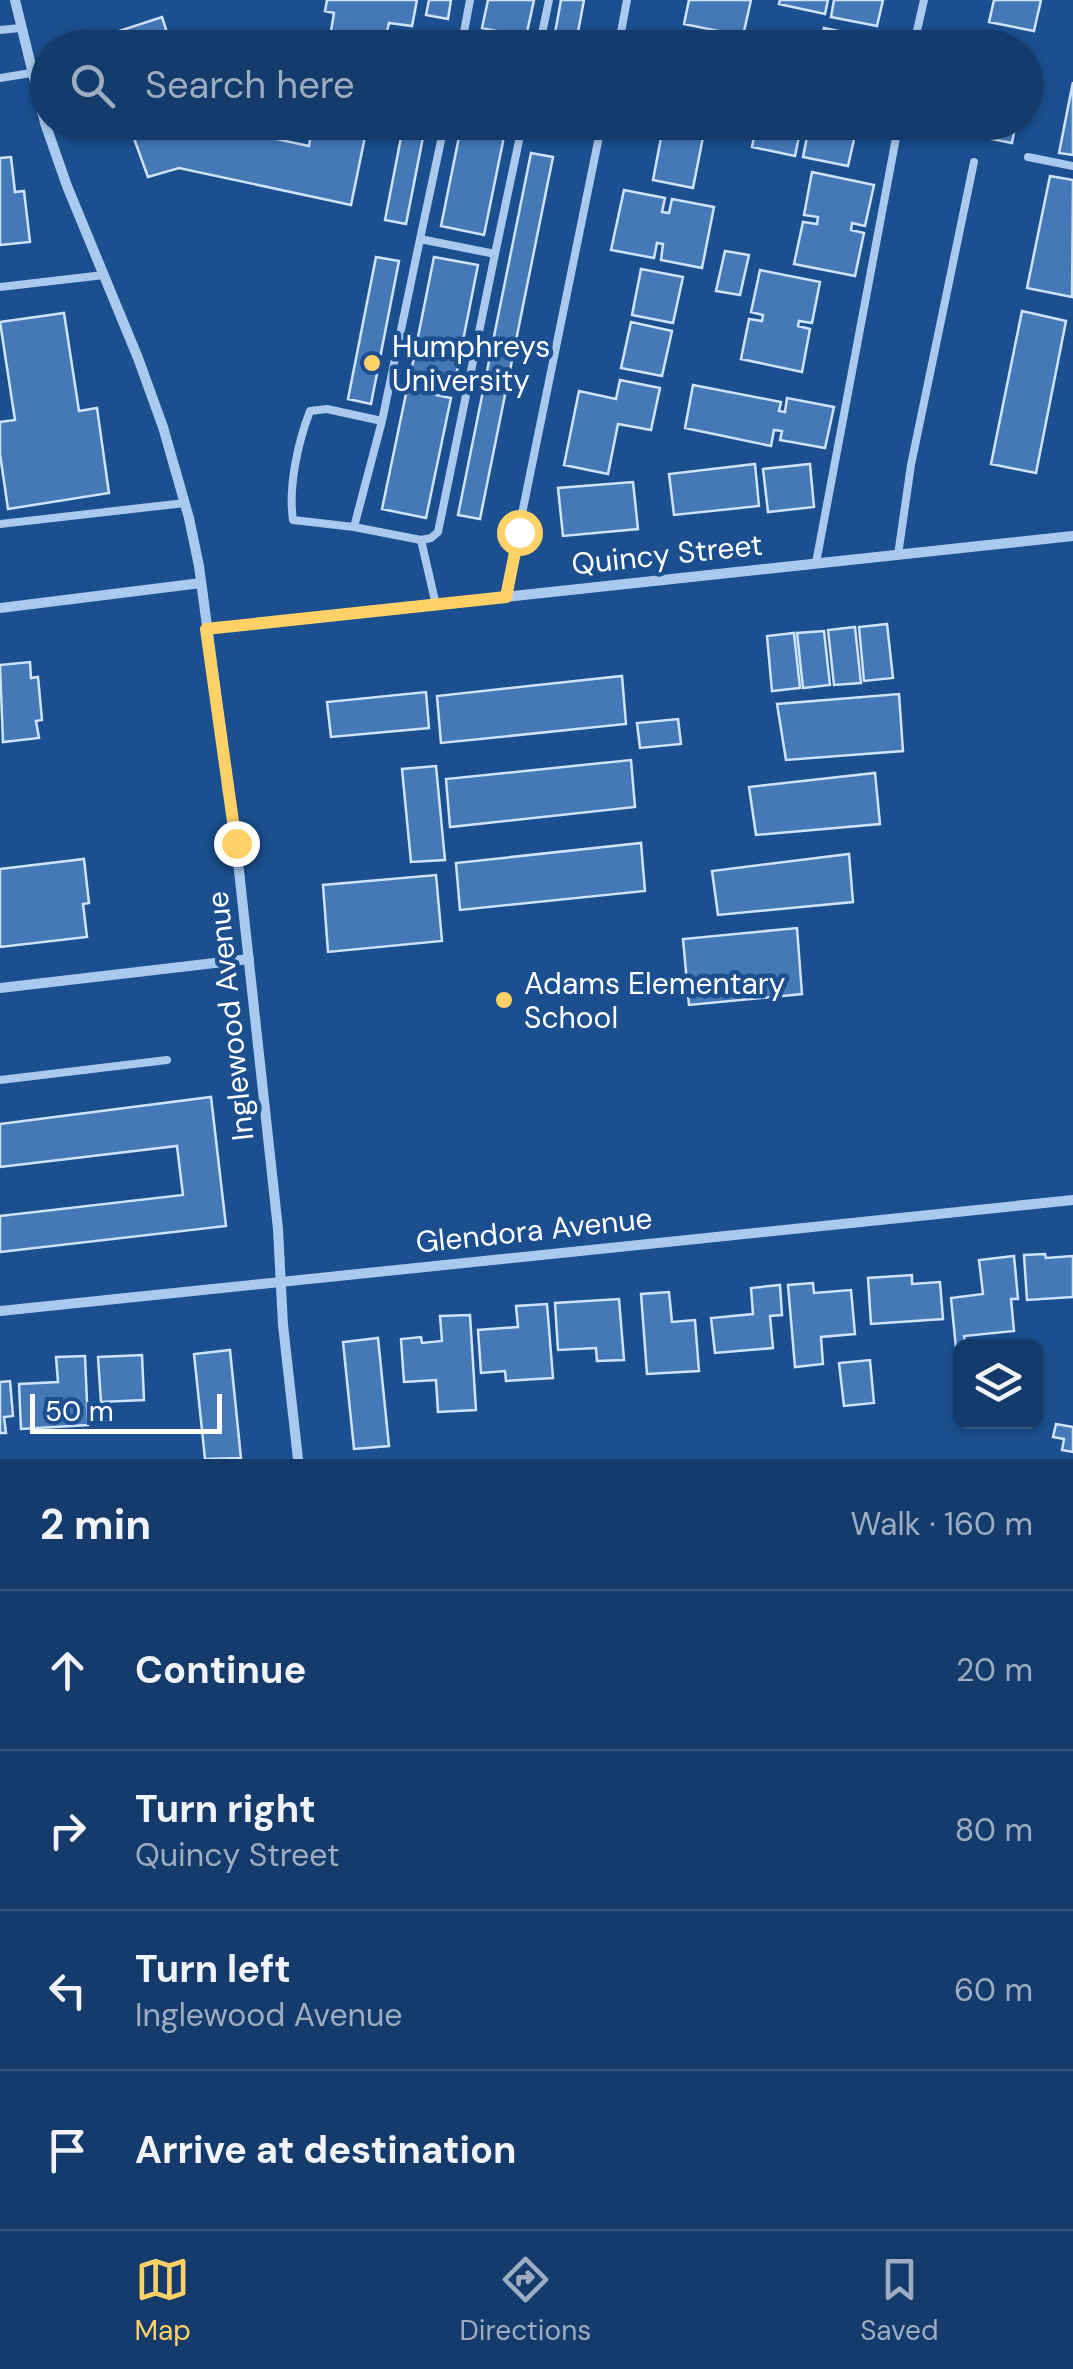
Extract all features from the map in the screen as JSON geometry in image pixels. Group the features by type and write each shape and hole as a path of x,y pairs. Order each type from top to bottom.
{"street":[{"name":"Inglewood Avenue","path":"15,0 30,69"},
{"name":"Inglewood Avenue","path":"52,140 66,186 157,410 185,503 201,583 249,959 298,1459"},
{"name":"Quincy Street","path":"206,629 1073,536"},
{"path":"0,608 201,583"},
{"path":"0,988 249,959"},
{"name":"Glendora Avenue","path":"0,1311 1073,1200"}],"lane":[{"path":"465,30 470,0"},
{"path":"542,30 548,0"},
{"path":"622,30 628,0"},
{"path":"918,30 924,0"},
{"path":"0,30 20,28"},
{"path":"0,78 30,73"},
{"path":"354,527 382,422 442,140"},
{"path":"382,422 328,410 310,411 290,502 293,520 421,540 438,532 519,140"},
{"path":"506,597 598,140"},
{"path":"816,564 896,140"},
{"path":"1028,157 1073,166"},
{"path":"898,554 911,466 974,162"},
{"path":"420,239 495,254"},
{"path":"0,287 104,275"},
{"path":"0,524 185,503"},
{"path":"421,540 436,605"},
{"path":"0,1080 167,1060"}],"building":[{"path":"327,0 417,0 412,26 389,23 387,30 331,30 334,13 325,11"},
{"path":"429,0 451,0 448,19 426,15"},
{"path":"488,0 534,0 528,30 482,28"},
{"path":"561,0 584,0 578,30 556,30"},
{"path":"689,0 751,0 744,30 714,30 684,24"},
{"path":"780,0 828,0 825,14 779,4"},
{"path":"834,0 883,0 877,26 831,17"},
{"path":"994,0 1041,0 1034,30 989,22"},
{"path":"162,17 166,30 122,30"},
{"path":"1073,82 1073,155 1059,153"},
{"path":"135,140 281,140 309,146 310,140 364,140 351,205 179,168 148,177"},
{"path":"401,140 422,140 406,224 385,220"},
{"path":"458,140 503,140 484,235 441,226"},
{"path":"661,140 702,140 693,188 653,180"},
{"path":"753,140 798,140 795,156 752,147"},
{"path":"806,140 854,140 848,166 803,157"},
{"path":"531,153 553,157 480,519 458,515"},
{"path":"11,157 15,192 24,191 30,242 0,245 0,158"},
{"path":"812,172 874,185 865,226 852,223 851,230 864,233 855,276 794,264 803,222 817,224 818,217 804,215"},
{"path":"1050,176 1073,180 1072,297 1027,288"},
{"path":"624,190 665,198 662,212 669,213 672,199 714,207 702,268 661,260 663,244 657,243 654,258 611,250"},
{"path":"725,251 749,255 740,295 716,291"},
{"path":"376,257 399,261 371,404 348,399"},
{"path":"434,257 478,265 454,386 410,377"},
{"path":"641,269 683,277 673,323 632,315"},
{"path":"760,270 820,282 812,323 799,321 798,326 810,329 802,372 741,359 749,319 762,321 763,315 751,312"},
{"path":"1022,311 1066,321 1036,473 991,464"},
{"path":"64,313 79,411 97,408 109,493 8,509 0,422 15,420 0,322"},
{"path":"631,322 672,331 662,376 621,368"},
{"path":"620,380 660,388 651,430 618,424 608,474 564,465 579,391 616,399"},
{"path":"693,385 781,402 779,411 785,412 787,398 834,407 825,448 780,440 782,431 774,430 771,446 685,428"},
{"path":"407,389 451,398 426,518 382,509"},
{"path":"755,464 759,506 674,515 669,474"},
{"path":"810,464 814,507 768,512 763,469"},
{"path":"633,482 638,529 563,536 558,488"},
{"path":"887,624 893,678 864,681 859,627"},
{"path":"855,627 861,683 834,685 828,630"},
{"path":"824,631 830,685 803,688 797,633"},
{"path":"794,633 800,688 772,691 767,636"},
{"path":"30,662 31,678 38,677 42,720 36,721 39,738 3,742 0,665"},
{"path":"622,676 626,724 441,743 437,696"},
{"path":"426,692 429,728 331,737 327,702"},
{"path":"899,694 903,751 786,760 777,704"},
{"path":"678,719 681,744 640,748 637,723"},
{"path":"631,760 635,807 450,827 446,779"},
{"path":"436,766 445,860 411,862 402,769"},
{"path":"875,773 880,824 756,835 749,787"},
{"path":"641,843 645,891 460,910 456,863"},
{"path":"849,854 853,902 718,915 712,871"},
{"path":"84,859 89,903 83,904 87,937 0,947 0,869"},
{"path":"436,875 442,941 328,952 323,885"},
{"path":"797,928 802,994 689,1005 683,939"},
{"path":"211,1097 226,1226 0,1252 0,1216 183,1195 177,1146 0,1167 0,1124"},
{"path":"1045,1254 1046,1258 1073,1256 1073,1297 1027,1300 1024,1255"},
{"path":"1014,1256 1018,1299 1011,1299 1014,1331 955,1339 951,1298 983,1294 979,1260"},
{"path":"912,1275 912,1284 940,1282 943,1319 871,1324 868,1278"},
{"path":"813,1283 814,1293 851,1290 855,1334 821,1337 823,1364 795,1367 788,1285"},
{"path":"780,1285 782,1315 770,1316 773,1348 715,1353 711,1318 753,1314 751,1288"},
{"path":"669,1292 672,1322 695,1320 699,1371 647,1374 641,1294"},
{"path":"619,1299 624,1360 597,1361 596,1348 558,1350 555,1303"},
{"path":"547,1304 553,1378 506,1381 505,1371 481,1373 478,1330 518,1327 516,1306"},
{"path":"470,1315 476,1410 438,1412 436,1380 404,1382 401,1339 442,1341 440,1316"},
{"path":"378,1338 389,1446 354,1449 343,1342"},
{"path":"230,1350 241,1458 205,1459 194,1354"},
{"path":"142,1355 144,1400 101,1402 98,1357"},
{"path":"85,1356 88,1425 21,1429 19,1384 58,1382 56,1357"},
{"path":"870,1360 874,1403 844,1406 839,1363"},
{"path":"10,1381 13,1416 4,1417 6,1433 0,1433 0,1382"},
{"path":"1056,1424 1073,1427 1073,1452 1062,1450 1064,1439 1053,1437"}],"place":[{"name":"Humphreys University","path":"372,363"},
{"name":"Adams Elementary School","path":"504,1000"}],"route":[{"path":"236,843 206,629 506,597 519,532"}]}
